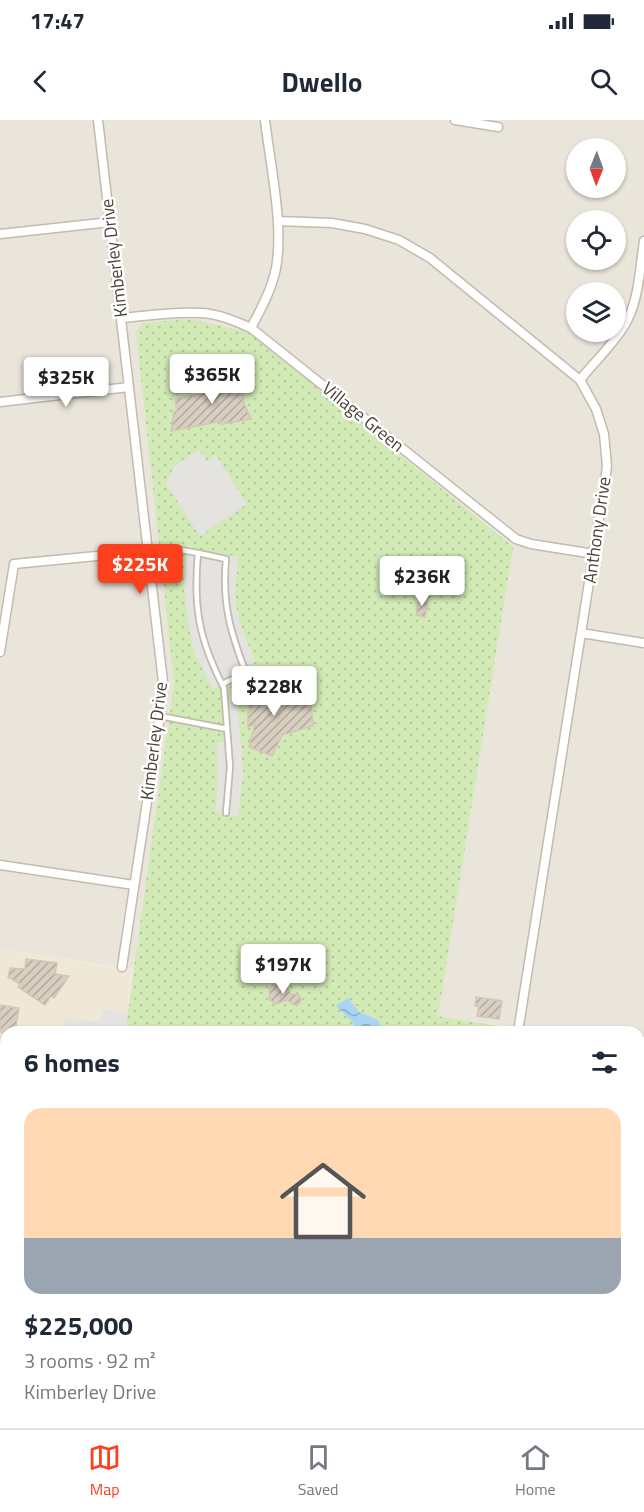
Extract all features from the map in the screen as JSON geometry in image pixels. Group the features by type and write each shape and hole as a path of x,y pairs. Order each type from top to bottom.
{"street":[{"name":"Kimberley Drive","path":"98,120 163,682 160,716 122,967"},
{"path":"251,328 270,290 276,268 278,246 278,221 265,120"},
{"path":"455,120 498,127"},
{"name":"Anthony Drive","path":"278,221 332,223 365,229 399,240 430,258 580,380 596,409 604,434 605,480 519,1026"},
{"path":"0,234 110,222"},
{"path":"580,380 627,320 641,285 644,242"},
{"name":"Village Green","path":"121,318 203,313 228,318 251,328 516,539 531,544 594,554"},
{"path":"0,402 129,387"},
{"path":"0,652 14,564 148,551"},
{"path":"581,633 644,643"},
{"path":"0,865 135,885"}],"lane":[{"path":"148,551 181,550 226,559 224,598 230,631 246,673 222,684"},
{"path":"198,553 195,585 199,621 205,646 224,688 230,767 226,813"},
{"path":"160,716 227,729"}],"shaded area":[{"path":"0,120 644,120 644,1026 504,1026 0,949"},
{"path":"199,450 207,461 216,455 247,504 200,536 166,484 174,466"},
{"path":"187,547 238,557 236,605 240,623 255,662 249,665 249,673 213,690 194,651 189,628 184,588"},
{"path":"237,696 243,772 238,817 215,812 218,780 217,743 225,742 223,697"},
{"path":"0,949 133,970 126,1026 0,1026"},
{"path":"102,1009 127,1013 126,1026 64,1026 65,1017 100,1022"}],"green space":[{"path":"190,319 249,332 513,547 438,1016 500,1026 126,1026 174,683 136,331 144,323"}],"water":[{"path":"348,998 359,1012 378,1020 380,1026 354,1026 353,1022 336,1006"}],"building":[{"path":"225,377 225,382 244,378 243,401 251,419 222,424 222,421 171,431 174,412 177,411 175,399 205,393 203,382"},
{"path":"419,598 428,599 425,617 416,615"},
{"path":"267,680 274,694 311,702 313,726 282,735 272,756 249,747 255,724 248,727 248,712 251,713 244,688"},
{"path":"26,959 57,963 55,974 69,976 54,998 51,996 45,1005 18,987 20,984 8,977 10,968 25,969"},
{"path":"280,984 286,987 291,994 299,995 300,1003 295,1005 287,1000 276,1004 270,1000 269,990 273,985"},
{"path":"476,997 502,1001 499,1019 477,1016 479,1007 475,1006"},
{"path":"0,1005 19,1008 16,1026 0,1026"}]}
